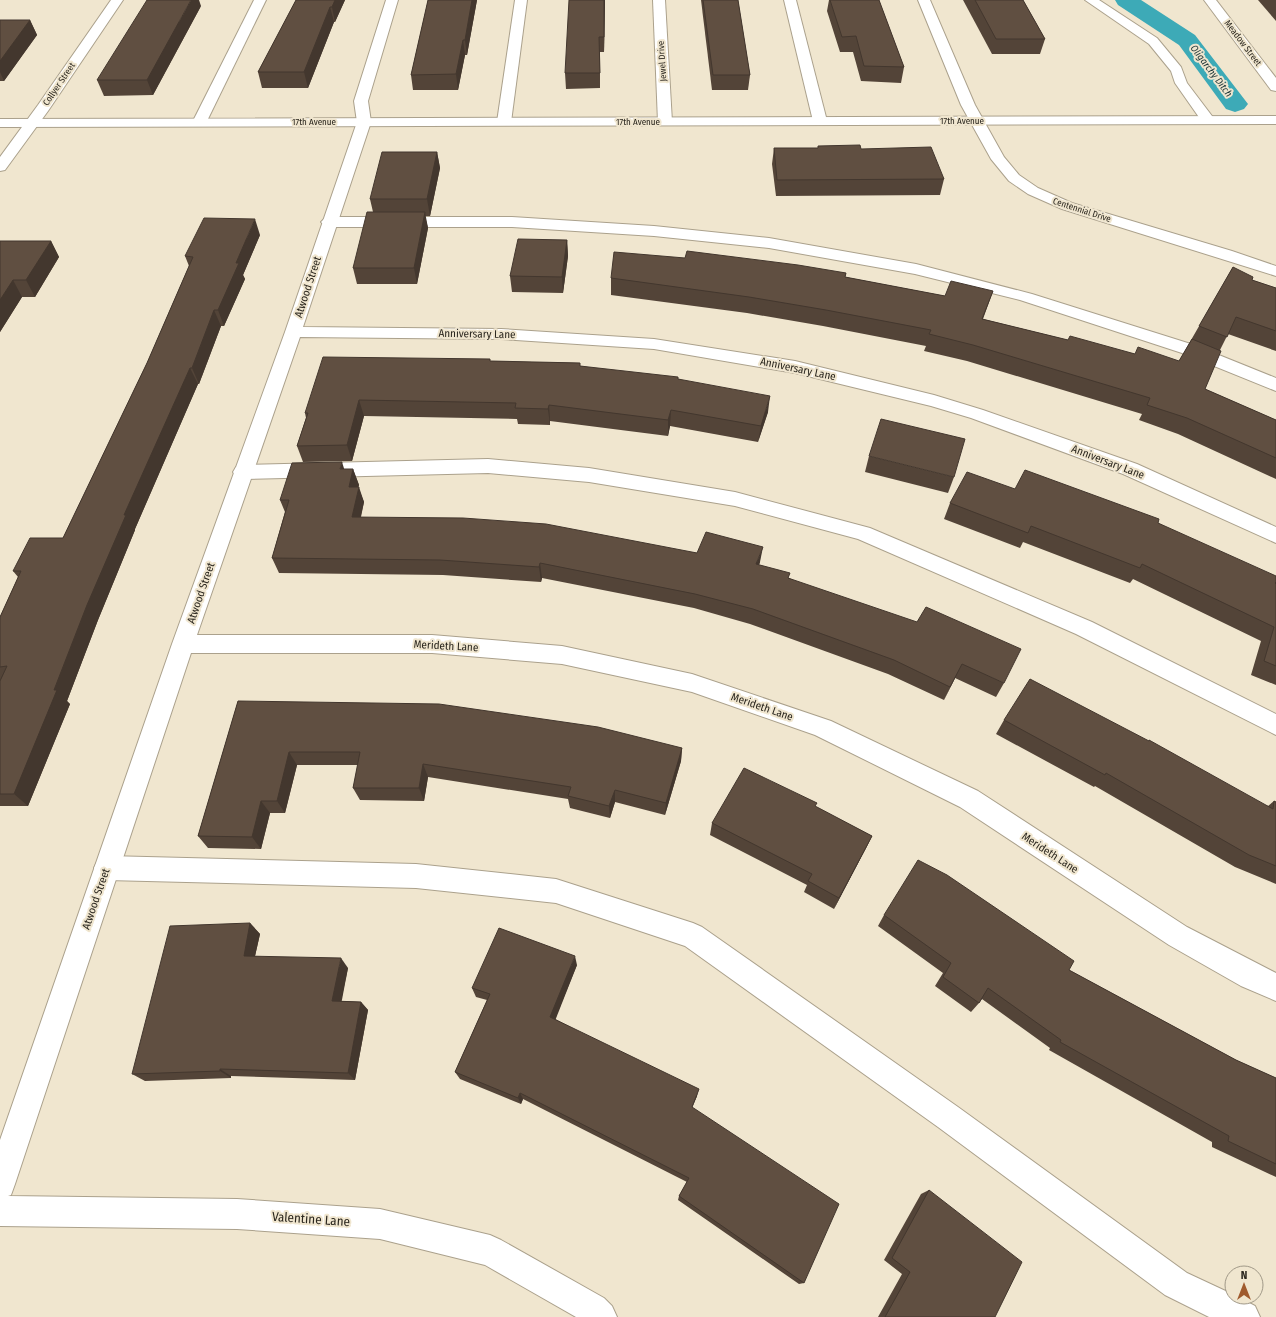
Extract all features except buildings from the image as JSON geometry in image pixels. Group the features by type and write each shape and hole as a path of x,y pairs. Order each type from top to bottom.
{"street":[{"name":"Collyer Street","path":"0,167 117,0"},
{"path":"199,123 260,0"},
{"name":"Atwood Street","path":"0,1184 183,644 293,332 364,122 361,101 392,0"},
{"path":"504,122 521,0"},
{"name":"Jewel Drive","path":"659,0 665,122"},
{"path":"790,0 820,121"},
{"name":"Centennial Drive","path":"924,0 976,121 998,159 1014,178 1038,194 1067,206 1226,254 1276,271"},
{"path":"1091,0 1153,41 1177,70 1181,83 1208,120"},
{"name":"Meadow Street","path":"1210,0 1276,86"},
{"name":"17th Avenue","path":"0,123 1276,120"},
{"path":"329,222 512,222 654,231 776,244 916,268 1026,297 1188,349 1276,385"},
{"name":"Anniversary Lane","path":"293,332 501,334 654,344 795,367 934,401 977,414 1130,469 1276,536"},
{"path":"244,472 488,466 589,475 735,499 870,536 1084,628 1276,725"},
{"name":"Merideth Lane","path":"183,644 432,644 562,655 692,683 823,728 969,799 1178,936 1251,976 1276,987"},
{"path":"107,868 416,876 548,890 556,891 692,936 948,1117 1176,1284 1244,1317"},
{"name":"Valentine Lane","path":"0,1211 237,1214 380,1224 490,1251 593,1309 601,1317"}],"waterway":[{"name":"Oligarchy Ditch","path":"1126,0 1187,40 1235,104"}]}
